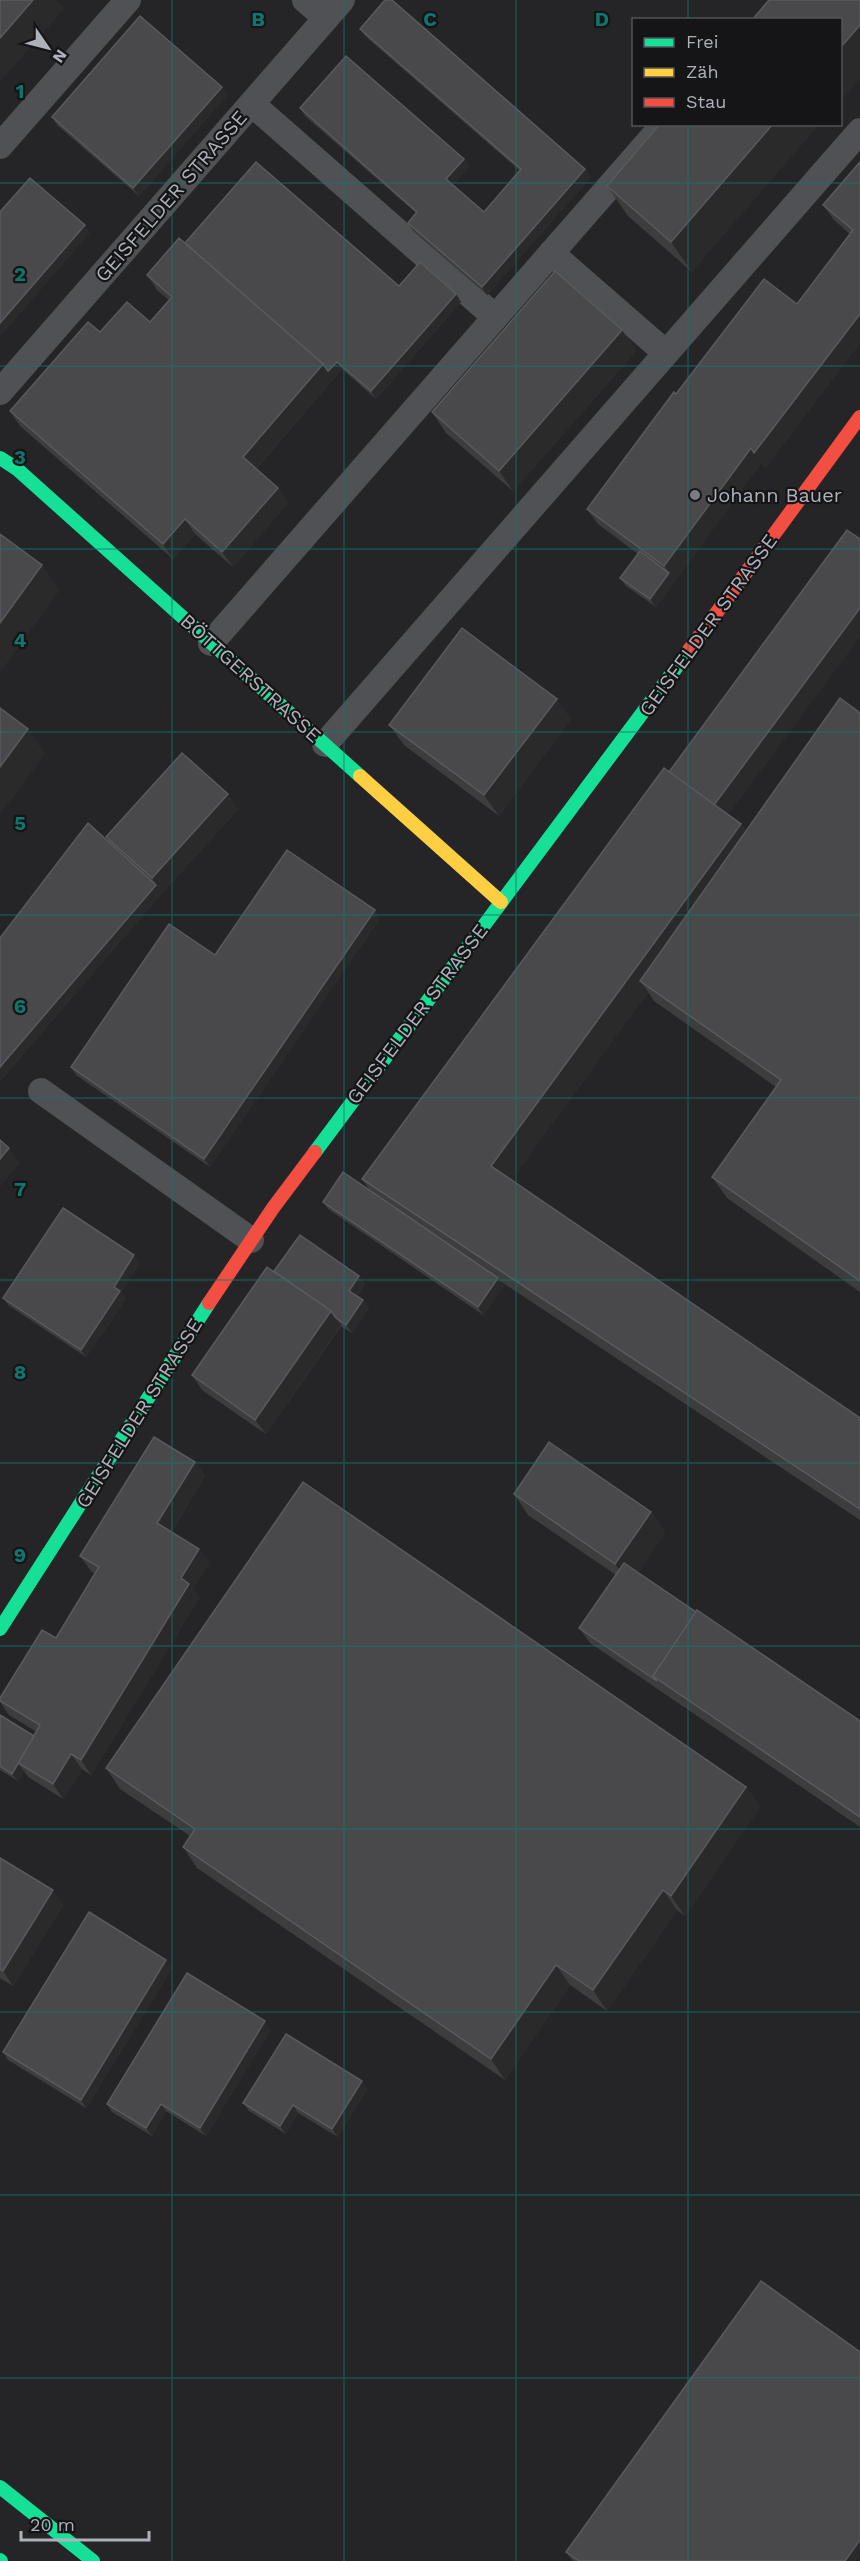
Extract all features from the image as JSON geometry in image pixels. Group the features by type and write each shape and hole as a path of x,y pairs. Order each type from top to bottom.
{"street":[{"name":"GEISFELDER STRASSE","path":"0,1629 198,1318 251,1240 860,417"},
{"name":"BÖTTGERSTRASSE","path":"0,458 17,469 501,902"},
{"path":"0,2487 93,2561"}],"lane":[{"path":"0,146 128,0"},
{"path":"305,0 334,9"},
{"name":"GEISFELDER STRASSE","path":"0,392 334,9"},
{"path":"252,104 495,317"},
{"path":"211,643 662,126"},
{"path":"324,744 860,131"},
{"path":"551,253 666,353"},
{"path":"41,1091 251,1240"}],"shaded area":[{"path":"0,0 860,0 860,2561 0,2561"}],"building":[{"path":"0,0 33,0 0,38"},
{"path":"385,0 392,0 585,169 482,287 408,223 417,212 300,108 346,56 464,159 446,179 484,212 521,169 360,29"},
{"path":"769,0 860,0 860,25 842,46 842,18 754,18"},
{"path":"140,16 222,87 133,188 52,117"},
{"path":"658,126 771,126 671,242 607,186"},
{"path":"256,162 399,286 420,262 456,294 371,391 337,362 328,371 323,364 185,243"},
{"path":"860,162 860,314 754,453 751,448 664,566 587,509 674,392 676,394 764,279 797,304 853,230 823,205"},
{"path":"30,178 85,225 0,323 0,212"},
{"path":"179,238 323,364 243,457 278,488 222,552 185,519 163,544 10,411 88,322 100,332 127,302 150,322 172,297 147,275"},
{"path":"555,271 622,330 499,471 432,412"},
{"path":"847,530 860,539 860,608 714,805 669,772"},
{"path":"0,534 42,565 0,623"},
{"path":"640,551 669,573 650,599 620,578"},
{"path":"462,628 557,699 484,795 389,725"},
{"path":"840,698 860,713 860,1281 712,1177 781,1080 640,981"},
{"path":"0,708 28,729 0,767"},
{"path":"182,753 228,794 152,878 106,837"},
{"path":"664,768 741,824 491,1166 860,1418 860,1509 362,1179"},
{"path":"88,823 156,885 0,1067 0,938"},
{"path":"287,850 375,910 204,1159 71,1067 169,924 215,955"},
{"path":"0,1140 9,1148 0,1159"},
{"path":"343,1172 498,1278 478,1307 323,1202"},
{"path":"63,1208 134,1255 114,1287 120,1291 81,1350 3,1298"},
{"path":"300,1235 359,1276 349,1291 363,1300 346,1325 331,1311 274,1271"},
{"path":"267,1267 331,1311 255,1420 192,1375"},
{"path":"154,1437 195,1462 157,1523 199,1549 181,1578 189,1584 81,1760 71,1754 53,1784 18,1763 40,1725 0,1701 0,1698 42,1630 56,1638 99,1567 80,1556"},
{"path":"549,1442 651,1512 615,1564 514,1494"},
{"path":"303,1482 746,1787 671,1896 663,1890 593,1990 556,1965 491,2059 183,1847 195,1829 106,1768"},
{"path":"624,1563 696,1612 653,1676 657,1681 579,1628"},
{"path":"697,1610 860,1721 860,1817 653,1676"},
{"path":"0,1715 34,1736 12,1774 0,1766"},
{"path":"0,1858 53,1890 3,1971 0,1969"},
{"path":"89,1912 166,1960 81,2100 3,2052"},
{"path":"187,1973 265,2021 200,2128 161,2104 146,2128 107,2104"},
{"path":"286,2034 362,2081 332,2129 293,2105 280,2126 243,2103"},
{"path":"761,2281 860,2352 860,2540 845,2561 579,2561 566,2552"}],"traffic: fast":[{"path":"0,458 17,469 360,776"},
{"path":"315,1152 690,649"},
{"path":"0,1629 209,1303"},
{"path":"0,2487 93,2561"}],"traffic: slow":[{"path":"360,776 501,902"}],"traffic: jam":[{"path":"690,649 860,417"},
{"path":"209,1303 273,1208 315,1152"}],"place":[{"name":"Johann Bauer","path":"695,495"}]}
